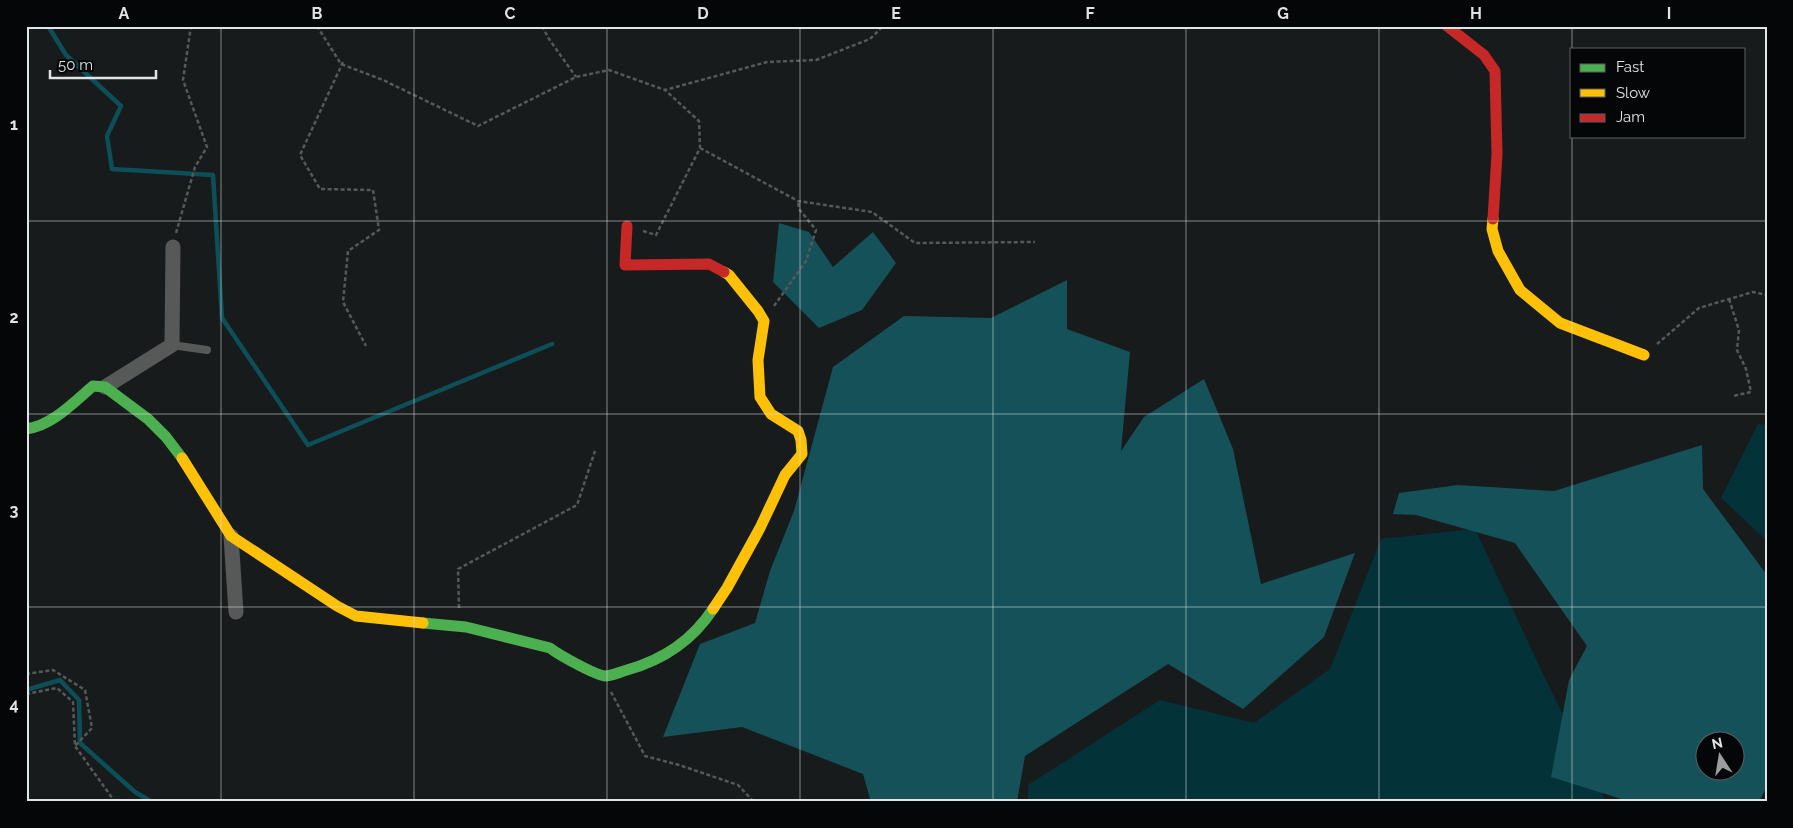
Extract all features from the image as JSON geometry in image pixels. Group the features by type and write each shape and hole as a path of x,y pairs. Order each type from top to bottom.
{"street":[{"path":"1447,26 1484,55 1494,71 1496,154 1492,228 1498,251 1520,290 1560,323 1644,355"},
{"path":"26,429 30,430 46,423 93,386 105,387 148,419 166,437 177,451 231,536 289,575 356,616 459,626 550,648 559,655 603,676 635,668 670,653 690,638 704,623 727,588 755,537 785,475 802,454 798,431 771,414 760,397 758,360 764,321 758,311 729,275 709,264 625,265 627,226"},
{"path":"105,387 172,345 173,247"},
{"path":"231,536 236,612"}],"lane":[{"path":"172,345 207,350"}],"path":[{"path":"173,247 195,166 206,147 183,80 191,26"},
{"path":"318,26 341,64 382,80 478,126 576,77 609,70 665,90 700,121 700,148 656,235 627,226"},
{"path":"542,26 548,39 576,77"},
{"path":"665,90 767,62 816,60 870,39 883,26"},
{"path":"344,62 300,155 320,189 373,190 379,230 348,251 342,302 366,346"},
{"path":"700,148 798,200 872,212 916,243 1035,242"},
{"path":"764,321 806,261 816,230 799,209 798,200"},
{"path":"1644,355 1699,308 1753,292 1767,295"},
{"path":"1729,299 1739,330 1737,350 1746,368 1751,392 1733,396"},
{"path":"459,626 458,569 577,505 595,451"},
{"path":"26,674 53,670 85,690 92,728 74,746"},
{"path":"603,676 645,756 738,785 754,802"},
{"path":"26,694 57,688 73,702 74,746 115,802"}],"shaded area":[{"path":"779,223 809,232 833,267 873,232 896,263 862,310 819,328 773,282"},
{"path":"1067,280 1067,329 1130,352 1121,451 1144,417 1204,379 1233,449 1261,584 1355,553 1324,637 1243,709 1168,664 1025,756 1017,802 871,802 863,774 742,727 663,737 700,644 755,623 770,571 794,511 833,367 904,316 991,318"},
{"path":"1758,424 1767,425 1767,541 1721,498"},
{"path":"1702,445 1703,489 1767,575 1767,786 1759,802 1631,802 1551,777 1569,680 1587,646 1515,543 1416,515 1393,514 1399,493 1458,485 1554,491"},
{"path":"1475,529 1606,802 1028,802 1028,785 1160,700 1254,723 1330,669 1381,539"}],"waterway":[{"path":"48,26 66,55 121,106 107,136 112,169 213,175 222,318 308,445 552,344"},
{"path":"26,690 60,680 79,700 80,743 135,792 152,802"}],"traffic: fast":[{"path":"26,429 36,427 54,418 93,386 105,387 148,419 166,437 182,458"},
{"path":"423,623 466,627 550,648 577,664 605,676 653,661 676,648 696,631 713,609"}],"traffic: slow":[{"path":"1493,219 1492,229 1498,251 1520,290 1560,323 1644,355"},
{"path":"713,609 727,588 760,528 785,475 802,454 798,431 771,414 760,397 758,360 764,321 729,275 724,272"},
{"path":"182,458 231,536 337,606 356,616 423,623"}],"traffic: jam":[{"path":"1447,26 1484,55 1495,71 1497,154 1493,219"},
{"path":"627,226 625,265 709,264 724,272"}]}
